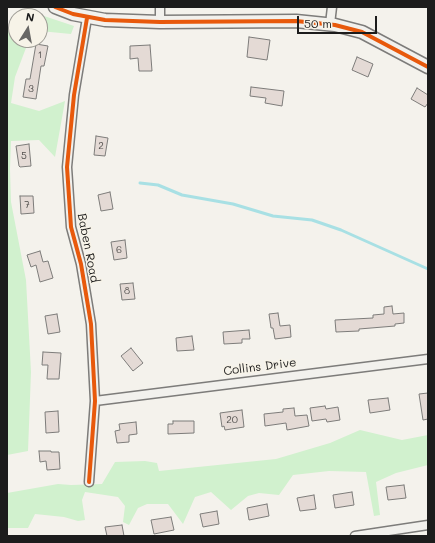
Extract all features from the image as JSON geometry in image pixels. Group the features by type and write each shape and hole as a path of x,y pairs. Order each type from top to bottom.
{"street":[{"path":"55,7 86,18 105,20 160,22 296,21 330,24 362,32 428,67"},
{"path":"160,7 160,22"},
{"path":"330,24 332,7"},
{"name":"Baben Road","path":"86,18 74,95 68,152 68,174 71,227 81,264 91,324 95,400 89,482"},
{"name":"Collins Drive","path":"95,400 428,359"},
{"path":"355,536 428,525"}],"green space":[{"path":"48,17 74,26 71,34 48,32"},
{"path":"7,30 8,48 26,48 15,77 11,103 39,111 65,101 55,157 39,140 11,141 11,202 26,280 31,372 28,451 7,455"},
{"path":"360,430 402,440 428,435 428,465 396,473 376,482 380,515 374,516 366,472 329,471 293,475 279,495 259,493 248,496 231,510 211,492 195,497 183,524 168,504 147,504 138,508 129,525 123,522 125,506 118,497 85,492 82,500 85,520 78,521 64,517 35,514 28,528 7,528 7,493 58,484 102,484 115,462 145,461 157,463 159,471 276,459 330,443"}],"building":[{"path":"249,37 270,40 267,60 247,57"},
{"path":"150,45 152,71 139,71 138,58 130,59 130,46"},
{"path":"35,48 48,48 44,66 41,66 36,99 23,97 26,79 30,79"},
{"path":"357,57 373,64 368,77 352,70"},
{"path":"251,87 284,91 282,106 265,103 266,98 250,96"},
{"path":"417,88 428,95 428,103 425,107 411,99"},
{"path":"96,136 108,138 105,156 94,155"},
{"path":"29,144 31,166 20,167 16,146"},
{"path":"110,192 113,209 101,211 98,195"},
{"path":"20,196 33,196 34,213 21,214"},
{"path":"125,240 127,258 114,260 111,242"},
{"path":"40,251 43,262 48,261 53,278 40,282 36,265 31,267 27,255"},
{"path":"133,283 135,299 122,300 120,284"},
{"path":"392,306 393,314 404,313 404,323 395,324 395,326 359,329 359,331 336,332 335,320 373,318 373,315 384,314 384,307"},
{"path":"278,313 280,326 290,325 291,337 275,339 273,328 271,328 269,314"},
{"path":"57,314 60,332 48,334 45,316"},
{"path":"249,330 250,339 242,339 242,343 224,344 223,332"},
{"path":"192,336 194,350 177,351 176,338"},
{"path":"131,348 143,363 133,371 121,356"},
{"path":"43,352 61,353 59,379 47,379 48,365 42,365"},
{"path":"428,393 428,419 423,420 419,394"},
{"path":"388,398 390,410 370,413 368,400"},
{"path":"325,406 326,409 338,407 340,420 327,422 326,419 312,421 310,408"},
{"path":"294,408 295,416 307,415 309,426 287,430 286,423 265,426 264,414 283,412 283,409"},
{"path":"242,410 244,427 225,430 224,426 222,427 220,413"},
{"path":"58,411 59,432 46,433 45,412"},
{"path":"173,421 194,421 194,433 168,434 168,424 173,424"},
{"path":"136,422 137,434 129,435 129,442 117,443 115,431 120,430 119,424"},
{"path":"39,451 59,452 60,469 47,470 46,461 40,462"},
{"path":"404,485 406,498 388,500 386,487"},
{"path":"352,492 354,505 335,508 333,495"},
{"path":"314,495 316,509 300,511 297,498"},
{"path":"267,504 269,516 249,520 247,508"},
{"path":"217,511 219,524 203,527 200,514"},
{"path":"171,517 174,530 154,534 151,520"},
{"path":"122,525 124,536 107,536 105,527"}],"waterway":[{"path":"140,183 158,185 182,195 233,204 273,216 312,220 341,230 428,269"}],"cycle path":[{"path":"55,7 73,14 105,20 160,22 296,21 335,25 362,32 428,67"},
{"path":"87,18 74,95 67,167 71,227 81,264 91,324 95,401 89,482"}]}
